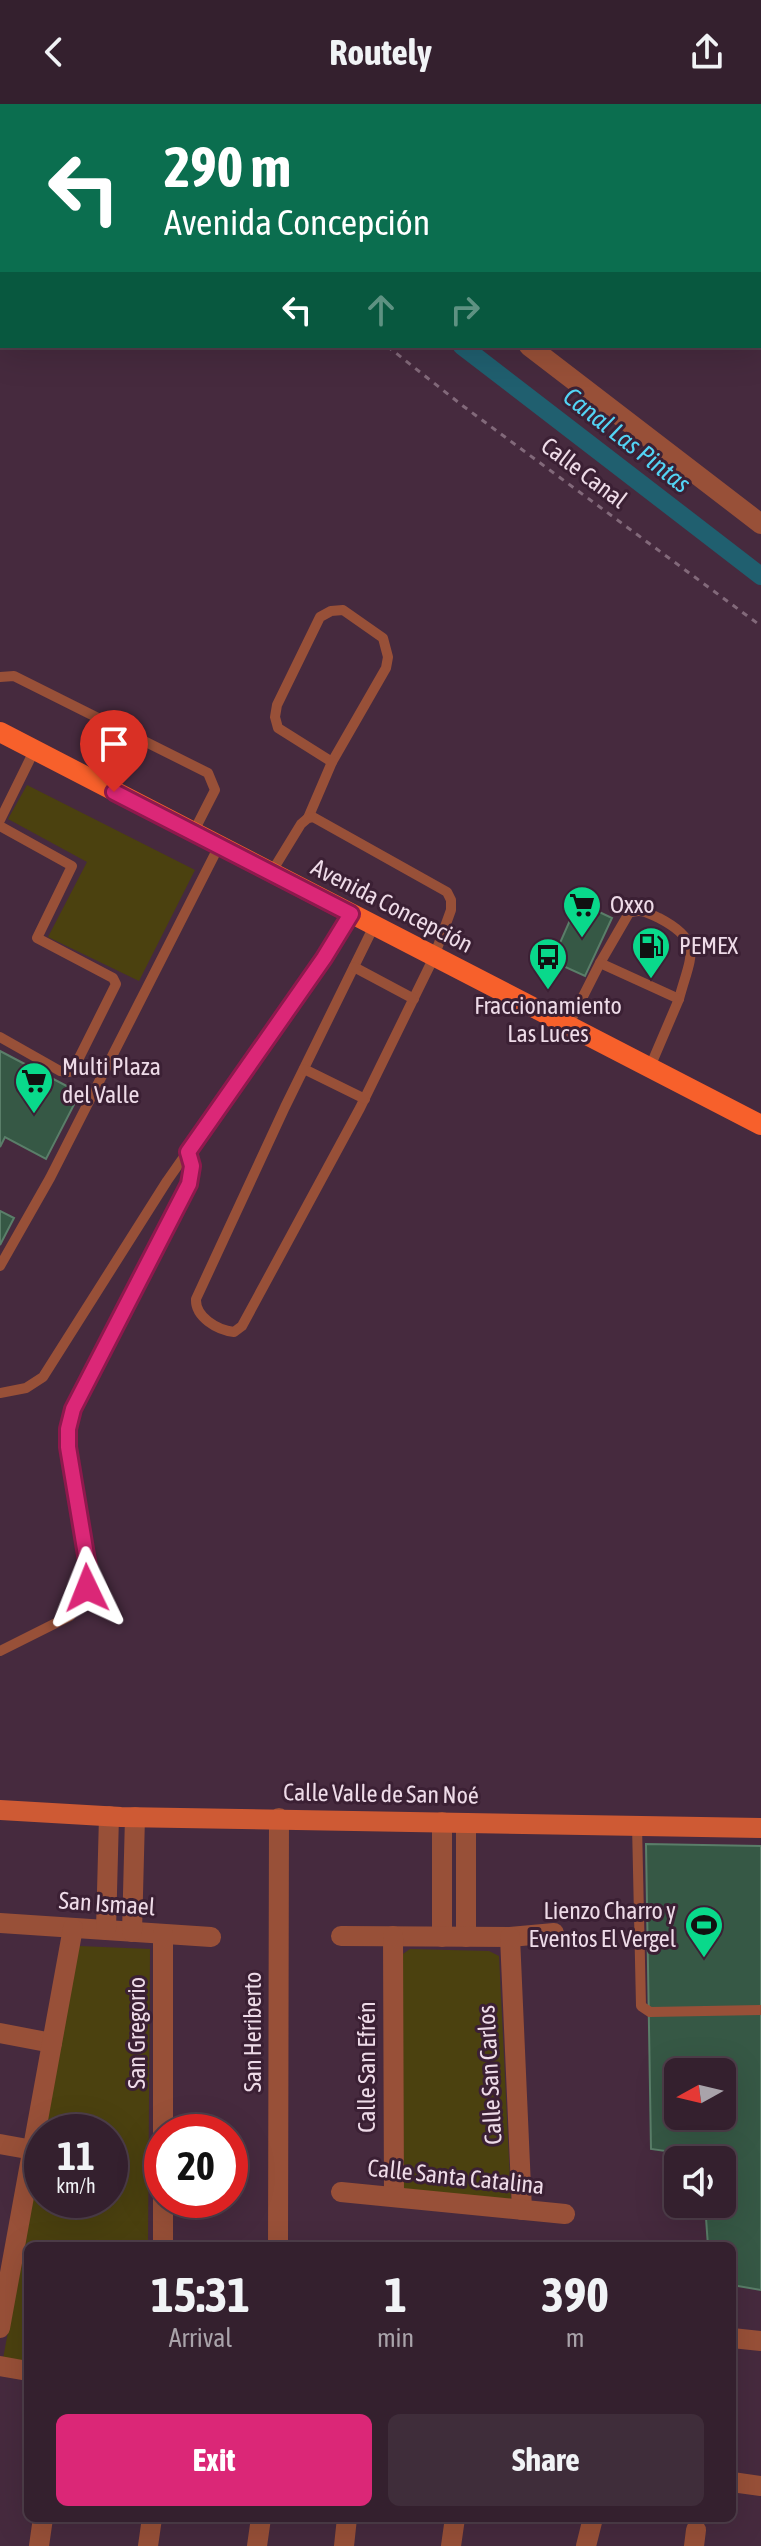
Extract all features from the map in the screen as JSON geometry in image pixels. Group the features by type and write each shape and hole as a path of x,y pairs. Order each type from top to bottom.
{"main road":[{"name":"Avenida Concepción","path":"0,732 761,1125"}],"street":[{"path":"532,348 761,524"},
{"name":"Calle Valle de San Noé","path":"0,1810 135,1817 761,1828"},
{"path":"106,1930 109,1816"},
{"path":"132,1932 135,1817"},
{"name":"San Heriberto","path":"278,2242 279,1818"},
{"path":"442,1822 442,1937"},
{"path":"466,1823 466,1937"},
{"name":"San Ismael","path":"0,1923 211,1937"},
{"path":"39,2114 73,1928"},
{"path":"341,1936 510,1937 554,1933"},
{"name":"San Gregorio","path":"163,1934 163,2114"},
{"name":"Calle San Efrén","path":"393,1936 394,2197"},
{"name":"Calle San Carlos","path":"510,1937 522,2210"},
{"path":"0,2033 52,2043"},
{"path":"0,2144 24,2148"},
{"path":"0,2328 6,2256 24,2185"},
{"name":"Calle Santa Catalina","path":"341,2192 565,2214"},
{"path":"163,2218 163,2242"},
{"path":"736,2338 761,2341"},
{"path":"0,2366 24,2370"},
{"path":"736,2483 761,2486"},
{"path":"39,2546 42,2522"},
{"path":"148,2546 151,2522"},
{"path":"257,2546 260,2522"},
{"path":"344,2546 347,2522"},
{"path":"451,2546 454,2522"},
{"path":"586,2546 590,2522"}],"lane":[{"path":"271,873 301,824 308,818 332,762 386,668 388,657 383,638 343,610 331,611 320,617 277,705 275,717 278,728 332,762"},
{"path":"0,677 14,676 208,773 215,790 193,833"},
{"path":"0,1037 60,1071 69,1072 74,1068 116,984 113,978 37,938 72,866 0,823 34,751"},
{"path":"308,818 317,818 447,892 451,910 434,957 365,1099 242,1326 234,1332 227,1331 197,1311 196,1299 374,926"},
{"path":"0,1266 50,1178 219,846"},
{"path":"568,1026 629,913 644,911 678,928 689,940 691,952 679,999 650,1067"},
{"path":"0,1393 26,1388 43,1377 188,1152 351,914"},
{"path":"600,963 679,999"},
{"path":"354,967 414,999"},
{"path":"304,1069 365,1099"},
{"path":"0,1651 70,1616 87,1588 88,1567 68,1447 68,1429 73,1409 189,1184 192,1166 188,1152"},
{"path":"637,1825 641,2006 650,2012 761,2010"}],"path":[{"name":"Calle Canal","path":"390,348 463,406 761,626"}],"shaded area":[{"path":"27,785 195,870 139,981 48,937 87,862 8,819"},
{"path":"79,1946 150,1949 149,2114 144,2114 144,2218 148,2218 148,2242 25,2242 29,2218 128,2218 128,2114 48,2114"},
{"path":"410,1949 489,1951 499,1956 511,2200 402,2189 400,1956"},
{"path":"24,2245 24,2362 3,2359"}],"building":[{"name":"Oxxo","path":"578,902 612,918 585,976 552,961"},
{"name":"Multi Plaza del Valle","path":"0,1051 80,1093 46,1159 5,1137 0,1147"},
{"path":"0,1211 14,1218 0,1245"},
{"name":"Lienzo Charro y Eventos El Vergel","path":"646,1844 761,1846 761,2290 736,2286 736,2242 708,2242 706,2218 736,2218 736,2146 664,2146 664,2151 651,2149"}],"waterway":[{"name":"Canal Las Pintas","path":"465,348 761,576"}],"place":[{"name":"Oxxo","path":"582,939"},
{"name":"PEMEX","path":"651,980"},
{"name":"Fraccionamiento Las Luces","path":"548,991"},
{"name":"Multi Plaza del Valle","path":"34,1115"},
{"name":"Lienzo Charro y Eventos El Vergel","path":"704,1959"}],"route":[{"path":"87,1588 88,1567 68,1447 73,1409 189,1184 192,1166 188,1152 324,958 351,914 114,792"}]}
